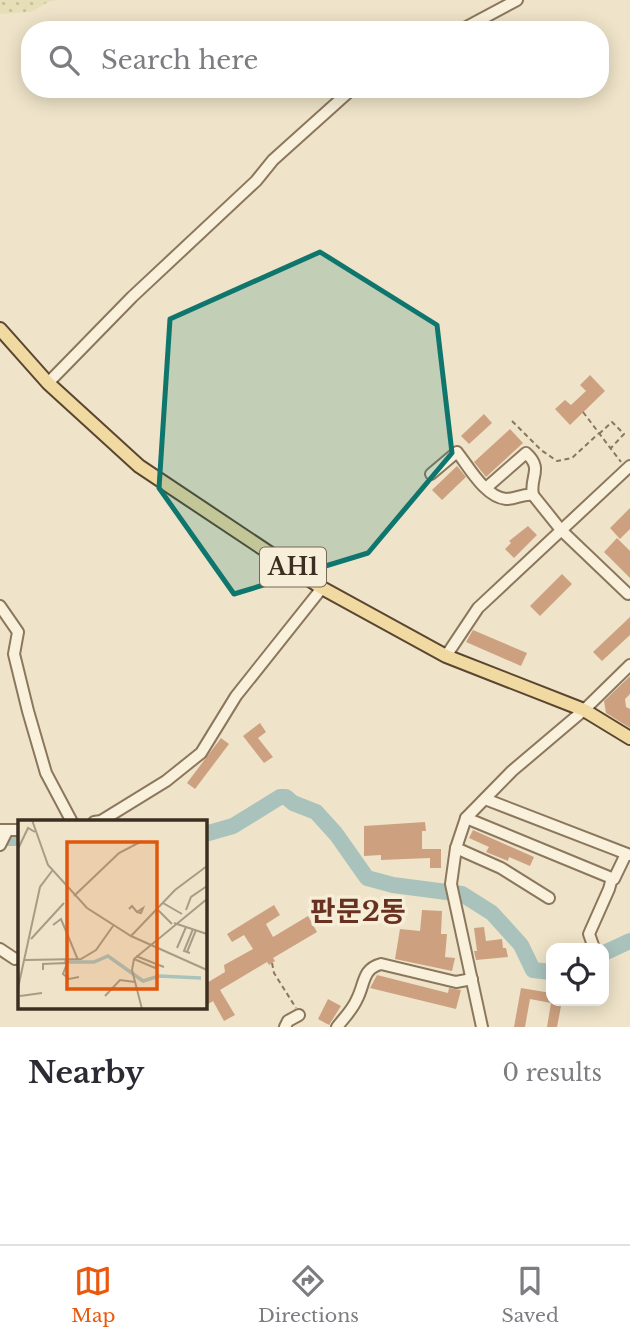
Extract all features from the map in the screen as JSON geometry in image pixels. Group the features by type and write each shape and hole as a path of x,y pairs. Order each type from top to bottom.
{"main road":[{"name":"AH1","path":"0,329 48,383 139,466 322,587 446,656 584,710 630,738"}],"street":[{"path":"478,21 517,0"},
{"path":"48,383 132,297 256,181 273,160 342,98"},
{"path":"431,474 457,452 486,488 499,498 515,499 526,494 533,495"},
{"path":"486,488 526,453 535,463 533,495 561,530 628,594"},
{"path":"446,656 478,608 629,469"},
{"path":"103,820 166,781 201,753 236,696 322,587"},
{"path":"0,606 18,632 14,654 46,773 71,820"},
{"path":"482,1027 451,884 456,848 466,818 512,771 584,710 630,665"},
{"path":"485,799 628,854 614,878 612,877 589,934 592,943"},
{"path":"466,818 612,877"},
{"path":"2,838 18,830"},
{"path":"456,848 500,868 549,898"},
{"path":"0,949 18,958"},
{"path":"337,1027 353,1007 366,972 374,966 381,964 456,982 472,979"},
{"path":"285,1027 299,1015"}],"path":[{"path":"583,412 598,435 629,469"},
{"path":"513,421 541,450 556,461 572,458 612,422 624,434 610,449"},
{"path":"272,963 274,973 299,1015"}],"highlighted area":[{"path":"320,252 437,325 452,453 368,553 234,594 159,488 170,319"}],"shaded area":[{"path":"0,0 57,0 31,12 0,14"}],"building":[{"path":"590,375 605,391 570,425 555,409 565,400 571,405 586,391 580,385"},
{"path":"484,414 492,423 469,444 461,436"},
{"path":"510,429 523,443 486,477 474,462"},
{"path":"457,466 466,477 442,500 432,490"},
{"path":"630,508 630,529 620,539 610,528"},
{"path":"528,526 537,535 514,558 505,549 511,543 509,541"},
{"path":"617,538 630,551 630,578 604,552"},
{"path":"562,574 572,584 540,616 530,606"},
{"path":"630,617 630,635 602,661 593,652"},
{"path":"473,630 527,653 521,666 466,642"},
{"path":"630,676 630,694 625,699 626,707 630,709 630,728 606,713 604,701"},
{"path":"260,723 266,732 258,738 273,757 264,763 243,736"},
{"path":"221,738 229,744 195,789 187,783"},
{"path":"425,822 422,849 441,849 441,868 430,868 430,858 381,860 381,855 364,856 364,826"},
{"path":"473,830 534,857 530,866 509,857 508,861 486,852 489,847 469,838"},
{"path":"274,905 280,915 266,924 273,937 308,916 317,932 273,958 275,961 269,965 267,962 220,990 235,1015 224,1021 213,1001 206,1005 206,983 225,972 224,965 253,949 244,935 232,942 227,934"},
{"path":"422,910 442,911 441,934 447,934 445,957 455,958 452,971 395,959 400,929 420,931"},
{"path":"484,927 486,941 502,939 508,957 476,960 474,928"},
{"path":"377,975 448,993 449,988 461,990 456,1009 370,988"},
{"path":"521,988 546,992 546,1002 530,999 525,1027 514,1027"},
{"path":"328,999 341,1006 329,1025 318,1019"},
{"path":"550,1006 561,1006 557,1027 547,1027"}],"waterway":[{"path":"206,834 233,826 280,797 286,797 293,803 316,812 336,834 367,878 393,885 462,894 492,913 521,945 533,970 546,971"},
{"path":"0,838 18,838"},
{"path":"609,951 630,941"}],"district":[{"name":"판문2동","path":"358,911"}]}
